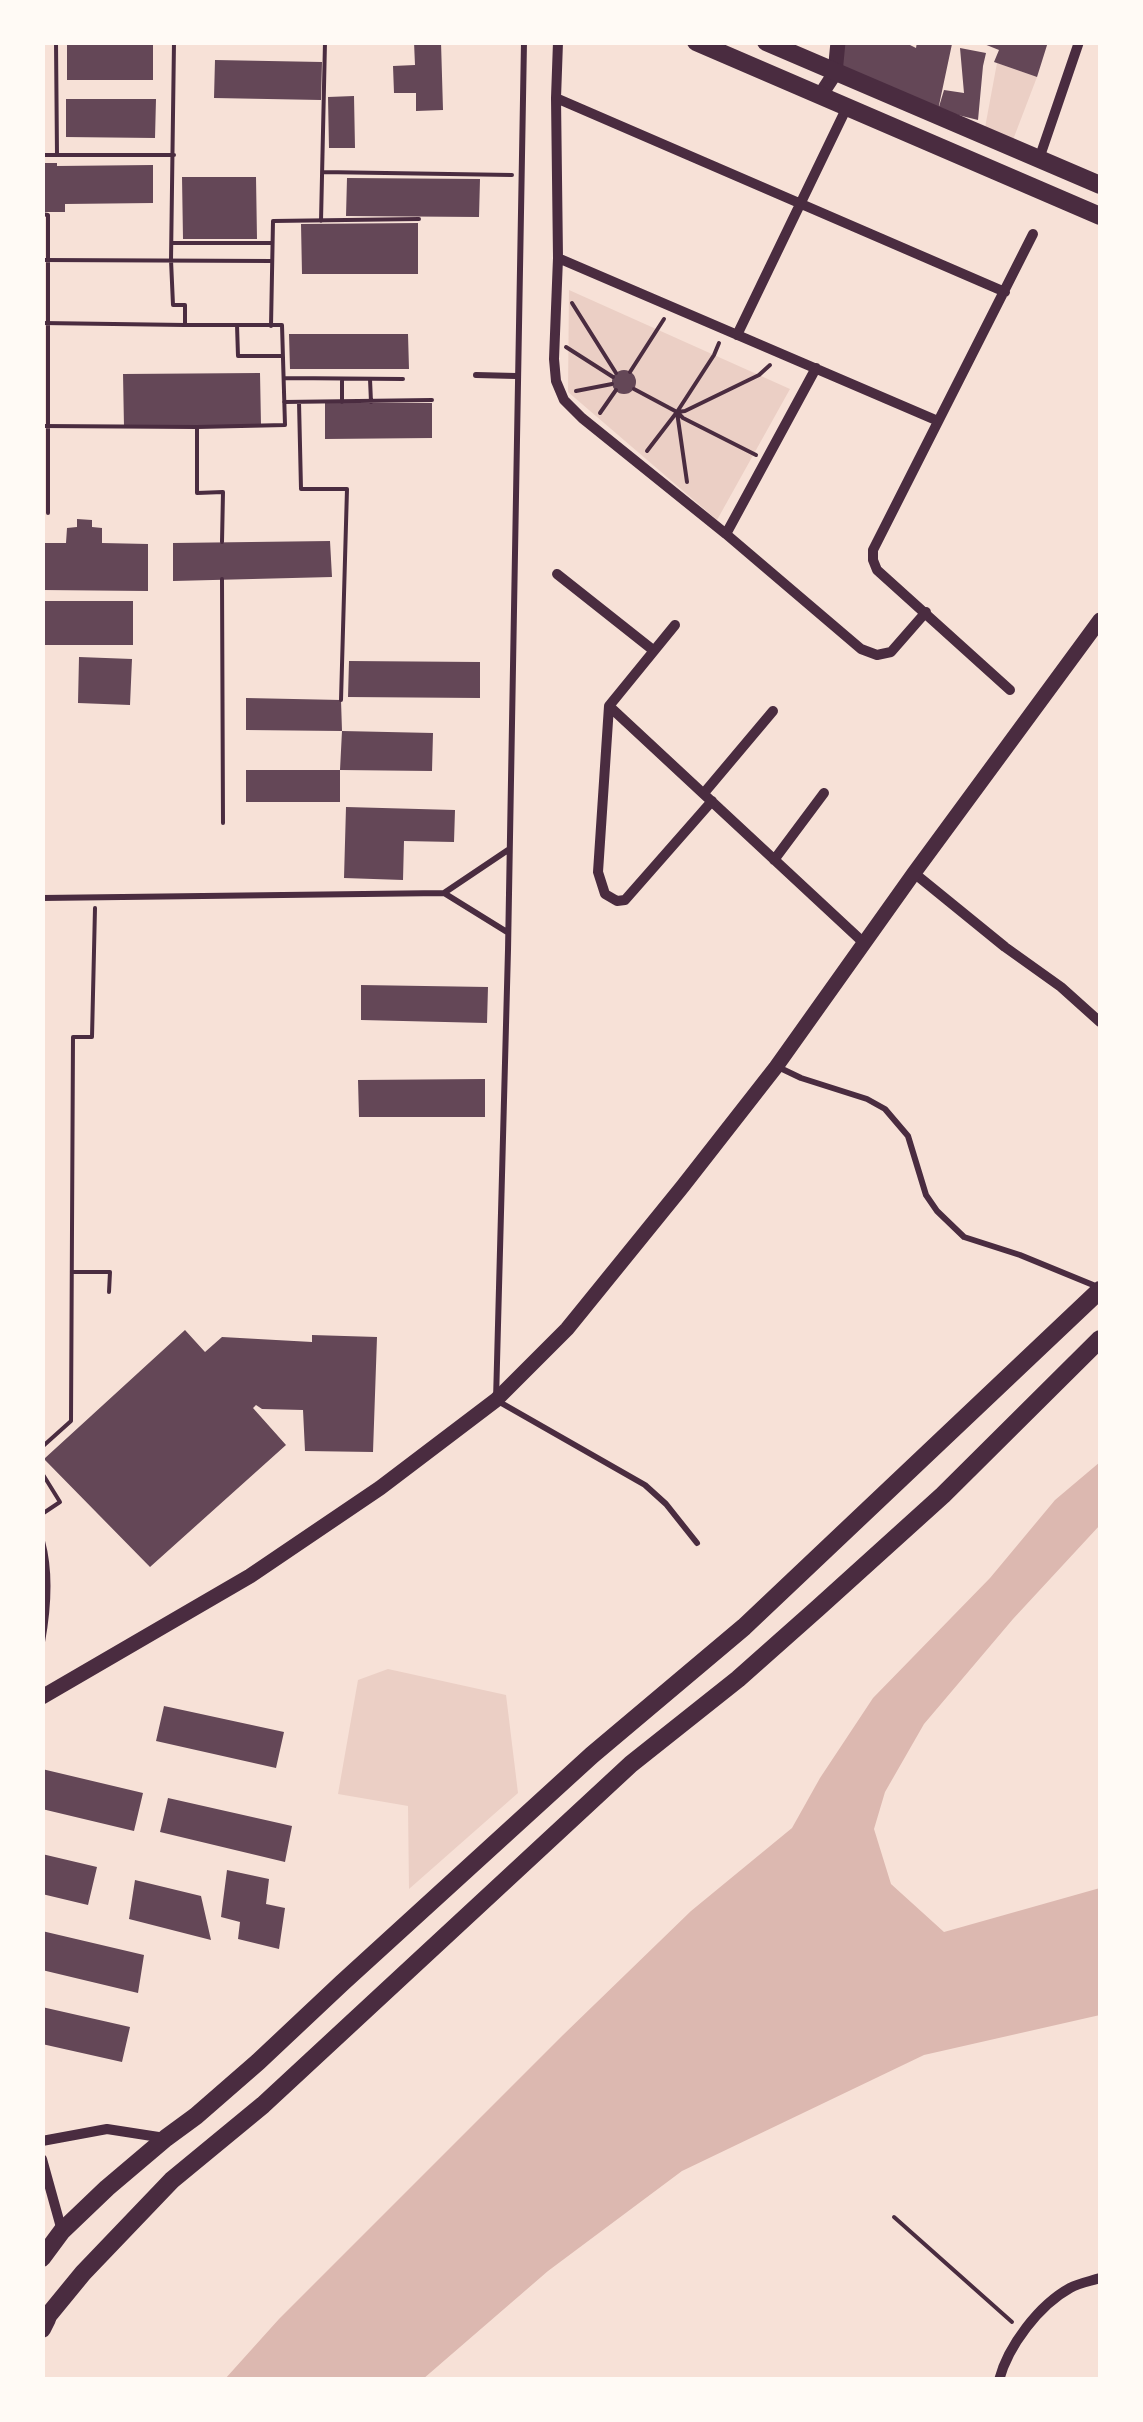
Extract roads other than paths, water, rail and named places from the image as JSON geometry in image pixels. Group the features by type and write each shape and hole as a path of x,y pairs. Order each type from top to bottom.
{"main road":[{"path":"696,42 1100,216"},
{"path":"766,42 1100,186"},
{"path":"42,2258 62,2231 107,2188 258,2062 592,1755 744,1627 1100,1289"},
{"path":"44,2324 83,2272 172,2180 263,2104 631,1764 738,1679 943,1495 1100,1339"}],"street":[{"path":"558,42 554,342 556,381 564,400 861,649 877,654 892,652 926,612"},
{"path":"820,96 835,73 838,42"},
{"path":"1039,159 1079,42"},
{"path":"556,98 1004,292"},
{"path":"737,335 846,107"},
{"path":"1010,690 877,570 873,550 1033,234"},
{"path":"558,258 938,421"},
{"path":"726,534 816,368"},
{"path":"557,574 654,650"},
{"path":"42,1697 250,1576 380,1488 496,1400 566,1329 776,1067 1100,620"},
{"path":"675,625 608,706 598,872 605,894 617,901 625,900 773,712"},
{"path":"608,706 865,944"},
{"path":"774,860 824,793"},
{"path":"914,874 1062,987 1100,1022"},
{"path":"42,2140 107,2129 166,2138"},
{"path":"42,2159 62,2231"},
{"path":"999,2380 1004,2362 1022,2332 1044,2309 1070,2288 1100,2278"}],"lane":[{"path":"522,43 512,756 496,1400 645,1486 666,1504 697,1544"},
{"path":"476,376 516,376"},
{"path":"444,893 508,850"},
{"path":"42,898 444,893 507,932"},
{"path":"776,1067 885,1109 908,1136 926,1195 964,1237 1020,1255 1100,1289"},
{"path":"42,1541 48,1574 42,1642"}]}
